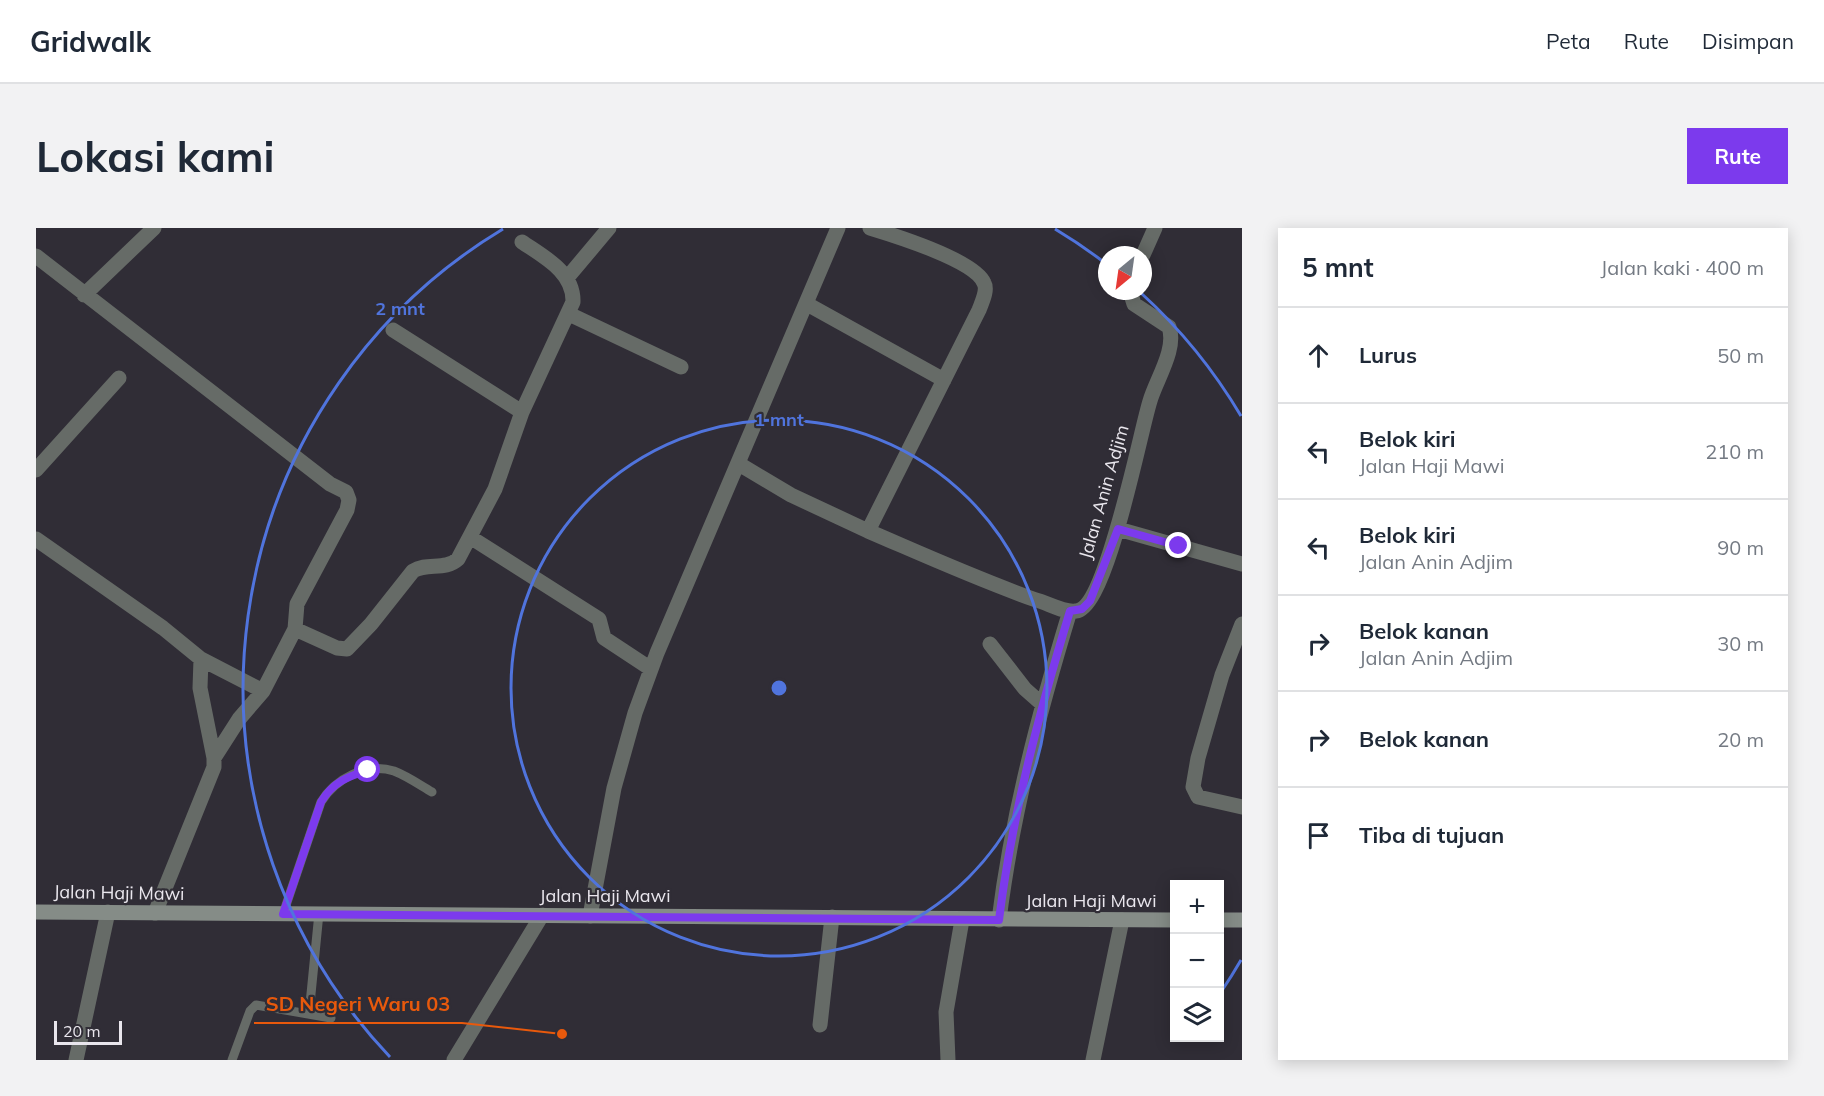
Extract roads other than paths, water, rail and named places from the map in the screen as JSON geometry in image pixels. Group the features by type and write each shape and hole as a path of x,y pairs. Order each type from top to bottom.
{"street":[{"path":"84,295 154,228"},
{"path":"567,278 609,228"},
{"path":"590,916 614,788 635,713 651,669 807,304 837,228"},
{"path":"868,531 979,310 985,283 977,274 919,243 870,228"},
{"path":"1147,246 1155,228"},
{"path":"295,629 337,648 347,649 371,624 413,571 419,567 454,563 471,537 495,489 522,411 569,314 573,292 567,278 555,265 522,242"},
{"path":"36,256 330,484 346,492 349,500 347,510 297,604 295,629 263,691 238,719 214,758"},
{"name":"Jalan Anin Adjim","path":"1070,611 1082,609 1090,601 1118,529 1150,401 1171,334 1166,324 1134,304 1133,300"},
{"path":"807,304 944,380"},
{"path":"569,314 681,367"},
{"path":"393,330 522,411"},
{"path":"36,470 119,378"},
{"path":"739,464 791,495 868,531 1003,588 1070,611 1042,704 1009,845 999,920"},
{"path":"1118,529 1242,564"},
{"path":"471,537 599,619 604,638 651,669"},
{"path":"36,539 163,628 201,659 263,691"},
{"path":"1242,624 1222,675 1198,758 1193,787 1198,797 1242,807"},
{"path":"990,644 1025,689 1042,704"},
{"path":"155,913 214,766 200,688 201,659"},
{"name":"Jalan Haji Mawi","path":"36,912 1170,920"},
{"path":"76,1060 108,912"},
{"path":"454,1060 542,915"},
{"path":"820,1025 832,917"},
{"path":"948,1060 946,1012 962,920"},
{"path":"1093,1060 1122,920"},
{"path":"1224,920 1242,920"}],"lane":[{"path":"283,914 321,802 330,788 343,778 368,770 385,770 393,771 432,792"},
{"path":"309,1014 319,913"},
{"path":"232,1060 249,1014 256,1005 331,1018"}],"place":[{"name":"SD Negeri Waru 03","path":"562,1034"}]}
